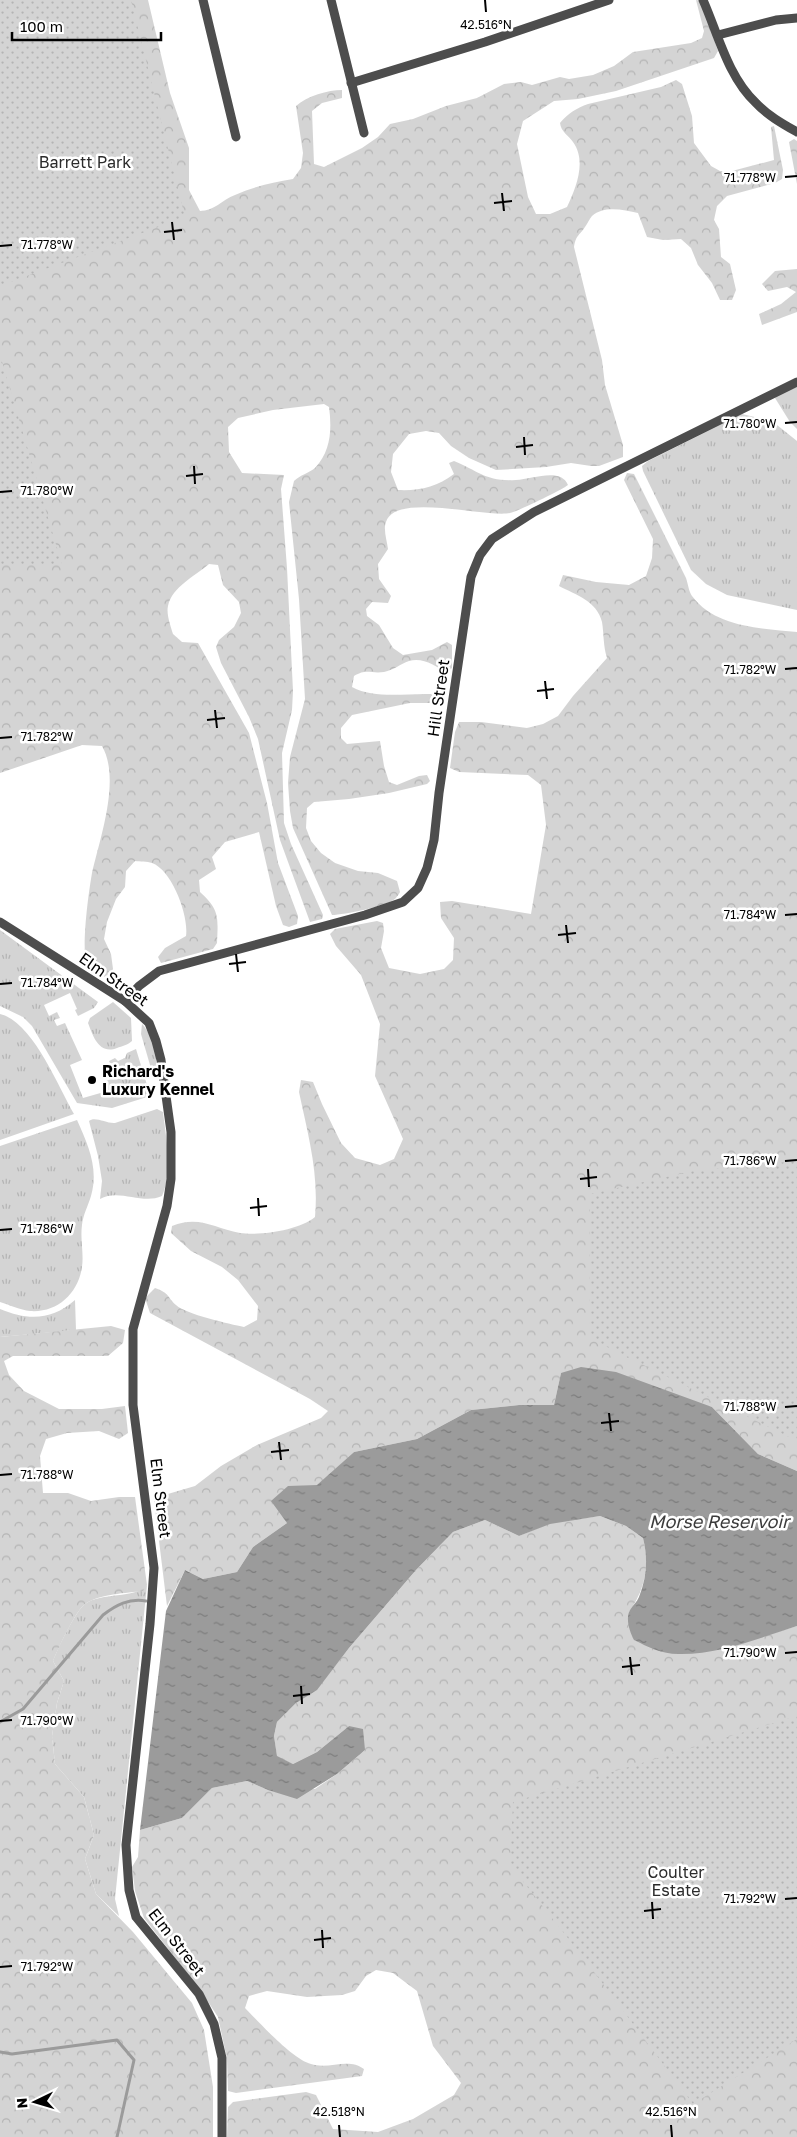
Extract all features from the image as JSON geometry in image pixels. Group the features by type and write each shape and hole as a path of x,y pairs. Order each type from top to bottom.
{"street":[{"path":"203,0 236,137"},
{"path":"331,0 364,133"},
{"path":"351,83 485,42 609,0"},
{"path":"703,0 728,60 744,90 756,104 797,132"},
{"path":"718,35 776,20 797,18"},
{"name":"Hill Street","path":"125,1001 138,986 159,971 366,915 403,902 418,888 427,868 434,840 462,627 471,577 480,555 492,538 534,512 797,382"},
{"name":"Elm Street","path":"0,922 125,1001 148,1023 156,1041 167,1093 172,1164 167,1206 133,1329 134,1405 154,1568 150,1624 126,1845 129,1890 136,1917 199,1994 214,2024 222,2058 222,2137"}],"green space":[{"path":"0,0 148,0 170,93 189,148 189,190 200,211 210,209 230,197 249,190 293,179 301,168 303,153 296,106 312,97 324,92 342,90 342,98 322,103 312,111 314,164 324,167 362,148 378,137 390,124 413,119 446,106 477,98 504,84 521,82 532,85 560,77 569,79 593,75 614,66 633,52 691,43 702,38 704,31 696,0 701,1 718,51 714,58 616,91 578,99 554,101 523,121 517,144 528,197 536,214 550,214 567,207 577,183 580,166 577,149 563,131 560,123 566,116 588,104 661,87 676,80 682,84 692,116 694,143 711,166 720,171 732,171 774,160 771,127 774,126 783,170 782,179 775,183 727,196 717,206 714,220 719,229 721,257 730,264 736,290 732,300 720,300 712,283 698,265 691,248 681,239 663,240 647,237 638,213 614,209 602,210 591,217 577,238 574,247 602,360 605,385 623,445 623,457 599,466 571,463 546,467 496,470 469,458 451,446 439,433 426,431 409,434 393,454 391,472 398,490 420,489 441,482 454,474 449,463 454,461 490,478 516,480 553,475 559,476 568,485 539,501 510,513 498,514 423,507 393,513 386,522 385,532 388,549 378,564 379,579 391,596 388,603 372,602 366,609 367,616 379,625 393,648 403,655 432,650 447,642 452,645 452,668 446,673 429,663 414,660 388,671 366,672 354,676 352,687 362,691 385,695 443,695 442,701 410,703 352,715 341,728 341,738 347,744 380,741 389,782 397,785 419,776 427,775 430,781 427,784 389,793 314,802 307,808 306,828 311,841 321,853 335,863 358,871 378,873 397,881 400,892 390,902 355,912 332,915 293,828 290,811 288,783 290,757 305,699 299,599 289,502 294,481 315,468 327,447 330,431 329,407 324,404 273,410 238,418 228,427 229,452 242,473 284,475 281,489 293,691 292,710 282,753 284,823 291,844 323,915 322,919 310,922 280,840 258,739 249,717 221,663 216,647 219,640 234,627 241,613 239,602 223,585 218,565 209,564 174,593 168,606 169,620 173,634 182,642 198,643 249,733 267,803 278,863 298,916 297,924 289,927 283,925 276,906 259,832 225,842 212,857 216,869 199,880 200,892 207,898 216,915 218,927 217,943 213,949 161,963 158,957 165,948 186,936 185,917 178,895 159,867 148,862 135,861 126,871 125,887 116,899 107,922 104,939 111,954 113,969 108,978 98,974 86,965 85,955 90,883 104,826 109,791 110,775 102,746 82,745 0,773"},
{"name":"Barrett Park","path":"0,0 131,0 185,217 0,286"},
{"path":"794,139 797,141 797,184 789,142"},
{"path":"797,269 797,312 762,325 759,314 781,304 796,292 787,287 768,291 762,284 775,271"},
{"path":"0,355 62,565 0,565"},
{"path":"797,387 797,429 790,422 775,398 778,394"},
{"path":"742,414 772,421 797,441 797,610 727,595 706,584 691,570 643,471 642,466 648,461"},
{"path":"627,473 634,474 686,578 691,594 702,607 713,615 740,624 797,632 797,1471 758,1454 712,1407 561,1373 554,1405 519,1405 471,1410 417,1439 354,1452 317,1486 288,1486 287,1523 253,1547 237,1572 203,1579 185,1570 167,1606 154,1500 161,1496 195,1486 221,1466 257,1445 321,1418 328,1411 310,1399 150,1313 145,1298 155,1288 166,1294 176,1305 188,1312 244,1327 257,1320 258,1306 238,1280 222,1267 191,1251 171,1233 172,1226 182,1223 199,1222 240,1233 258,1234 290,1229 315,1217 314,1170 299,1092 301,1080 313,1082 341,1143 355,1158 380,1165 394,1159 403,1139 375,1076 380,1024 361,975 336,946 330,934 335,929 377,921 383,923 384,931 381,948 389,968 420,974 444,969 453,960 454,938 441,918 440,902 452,901 531,914 546,825 541,785 528,775 459,772 450,768 455,732 459,722 481,722 527,728 543,724 558,716 607,658 602,622 596,609 579,596 559,586 563,575 596,582 629,585 646,576 652,558 653,539 624,480"},
{"path":"0,930 98,1002 94,1008 78,1016 70,993 44,1005 49,1016 57,1012 60,1018 54,1020 57,1026 65,1023 82,1060 70,1065 83,1098 104,1092 101,1083 116,1077 109,1061 115,1058 118,1061 125,1058 127,1053 136,1049 147,1085 147,1097 112,1108 77,1103 32,1026 23,1017 0,1006"},
{"path":"113,1002 131,1018 132,1041 129,1044 106,1049 98,1043 88,1023 90,1018"},
{"path":"0,1014 12,1019 33,1041 74,1114 0,1140"},
{"path":"142,1024 153,1044 156,1067 151,1067 150,1065 141,1034"},
{"path":"157,1109 163,1112 168,1155 167,1176 162,1196 147,1199 115,1195 100,1199 102,1181 89,1121 94,1119 115,1123"},
{"path":"77,1120 91,1157 94,1176 91,1196 82,1225 82,1267 80,1277 71,1293 57,1305 40,1311 19,1309 0,1302 0,1146"},
{"path":"797,1161 797,1441 589,1338 590,1194 693,1171"},
{"path":"75,1300 76,1330 0,1337 0,1309 30,1317 49,1315 58,1312"},
{"path":"111,1326 125,1330 123,1343 108,1356 13,1356 4,1361 9,1375 24,1391 59,1409 102,1409 125,1406 128,1433 119,1439 99,1431 67,1433 46,1439 40,1456 43,1493 68,1493 91,1501 135,1497 147,1585 143,1591 98,1598 85,1604 67,1630 53,1661 64,1681 57,1703 52,1736 55,1764 84,1797 94,1835 85,1859 96,1894 133,1932 192,2003 204,2030 213,2087 213,2137 0,2137 0,1337"},
{"path":"600,1516 626,1526 643,1538 646,1558 645,1577 639,1595 629,1612 677,1654 721,1649 797,1626 797,2137 227,2137 228,2107 233,2102 306,2092 316,2095 333,2129 378,2132 413,2119 454,2095 461,2083 433,2046 417,1991 393,1973 376,1970 366,1976 355,1991 342,1995 307,1997 267,1991 249,1996 245,2008 276,2040 303,2061 325,2066 352,2064 364,2069 362,2076 236,2093 228,2091 227,2059 218,2017 201,1991 144,1918 135,1891 132,1867 138,1857 140,1830 182,1818 212,1788 247,1781 268,1790 315,1789 337,1774 365,1750 349,1726 317,1752 293,1764 277,1757 274,1736 277,1722 296,1703 317,1689 349,1648 416,1570 453,1532 485,1520 519,1536 550,1523"},
{"path":"147,1585 115,1899 119,1916 96,1894 85,1859 94,1835 84,1797 55,1764 52,1736 57,1703 64,1681 53,1661 72,1622 85,1604 100,1598 134,1592"},
{"name":"Coulter Estate","path":"797,1716 797,2039 693,2104 582,1956 510,1865 513,1802"}],"water":[{"name":"Morse Reservoir","path":"581,1367 616,1372 712,1407 758,1454 797,1471 797,1626 738,1645 708,1652 678,1654 655,1650 634,1640 628,1621 630,1610 642,1590 645,1575 646,1553 643,1538 626,1526 600,1516 550,1524 519,1536 485,1520 453,1532 416,1570 349,1648 317,1690 296,1703 277,1722 274,1736 277,1756 293,1764 317,1752 349,1726 363,1729 365,1750 337,1774 297,1799 247,1781 212,1788 182,1818 140,1830 166,1611 185,1570 203,1579 237,1572 253,1547 287,1523 271,1501 288,1486 317,1485 354,1452 417,1439 471,1410 519,1405 554,1405 561,1373"}],"waterway":[{"path":"0,1722 23,1709 103,1615 123,1603 140,1600 146,1601"},
{"path":"0,2052 12,2054 117,2040 134,2060 117,2137"}],"place":[{"name":"Richard's Luxury Kennel","path":"92,1080"}]}
